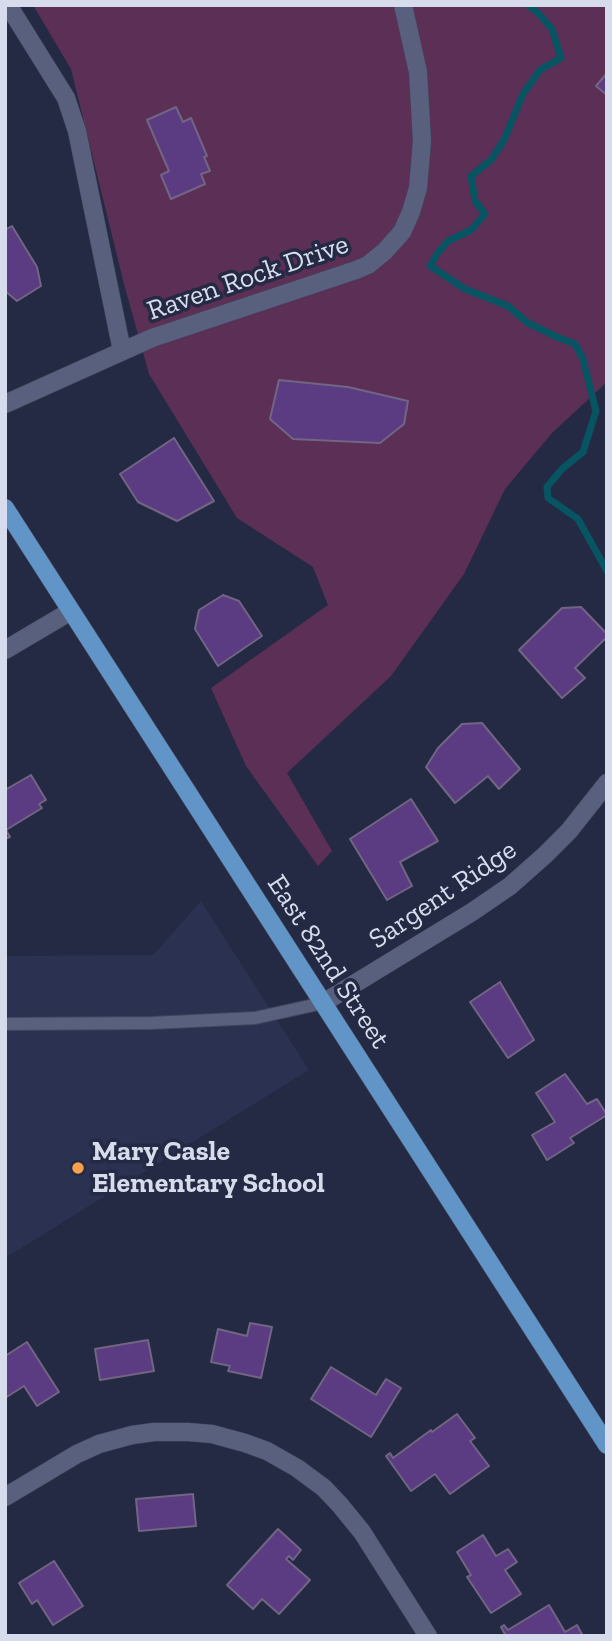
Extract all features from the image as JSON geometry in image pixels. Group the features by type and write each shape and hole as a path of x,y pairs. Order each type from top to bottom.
{"main road":[{"name":"East 82nd Street","path":"5,508 607,1445"}],"street":[{"path":"8,5 66,98 77,131 122,351"},
{"name":"Raven Rock Drive","path":"5,404 152,338 356,270 377,258 394,241 407,222 415,200 422,141 418,72 403,5"},
{"path":"5,650 71,611"},
{"name":"Sargent Ridge","path":"323,1003 510,886 569,831 607,783"},
{"path":"5,1497 67,1459 99,1444 132,1435 177,1431 212,1434 245,1443 267,1451 297,1468 340,1505 362,1532 428,1636"}],"lane":[{"path":"5,1024 244,1019 270,1016 323,1003"}],"shaded area":[{"path":"33,5 607,5 607,382 552,433 505,489 464,574 391,676 287,773 332,851 318,866 246,766 211,688 328,605 313,567 237,518 149,374 71,69"},
{"name":"Mary Casle Elementary School","path":"201,901 309,1070 5,1258 5,956 153,955"}],"building":[{"path":"607,73 607,95 596,86"},
{"path":"176,107 183,122 191,118 207,156 204,157 210,171 201,174 205,184 171,199 161,175 169,171 147,120"},
{"path":"12,226 37,267 41,286 17,301 5,291 5,230"},
{"path":"279,380 348,387 408,401 404,424 380,443 293,439 270,419"},
{"path":"174,438 214,501 177,521 138,502 120,474"},
{"path":"223,595 239,601 262,636 218,666 195,629 199,610"},
{"path":"581,607 607,637 575,668 585,678 562,698 519,650 562,608"},
{"path":"482,723 520,769 499,789 488,776 455,803 426,767 438,748 462,724"},
{"path":"31,775 46,800 39,804 42,808 6,830 10,837 5,839 5,790"},
{"path":"411,799 438,841 400,862 412,886 387,900 350,839"},
{"path":"500,982 534,1040 508,1058 470,1002"},
{"path":"565,1074 587,1104 597,1099 607,1115 570,1138 574,1143 547,1160 532,1135 555,1122 536,1093"},
{"path":"250,1323 272,1327 261,1378 228,1371 230,1366 211,1362 218,1329 247,1336"},
{"path":"148,1340 154,1371 100,1380 95,1349"},
{"path":"27,1342 59,1392 37,1406 24,1386 5,1398 5,1356"},
{"path":"331,1367 376,1395 386,1379 401,1388 371,1437 311,1399"},
{"path":"457,1414 475,1438 470,1441 489,1466 450,1494 435,1474 411,1491 386,1456 390,1453 393,1458"},
{"path":"193,1494 196,1526 139,1531 136,1499"},
{"path":"278,1529 301,1550 293,1560 289,1556 286,1559 310,1580 279,1614 262,1599 253,1609 227,1585"},
{"path":"483,1535 496,1556 508,1549 517,1562 505,1570 521,1594 491,1613 467,1577 471,1575 457,1552"},
{"path":"54,1561 83,1606 53,1625 37,1600 32,1604 19,1583"},
{"path":"549,1605 565,1632 577,1625 583,1636 506,1636 501,1627 504,1625 508,1630"}],"waterway":[{"path":"528,5 552,29 561,58 540,70 523,94 504,140 491,160 471,176 475,201 485,214 471,230 448,241 430,266 465,289 508,306 528,323 575,344 583,359 596,411 583,452 562,469 547,487 548,498 578,519 607,571"}],"place":[{"name":"Mary Casle Elementary School","path":"78,1168"}]}
